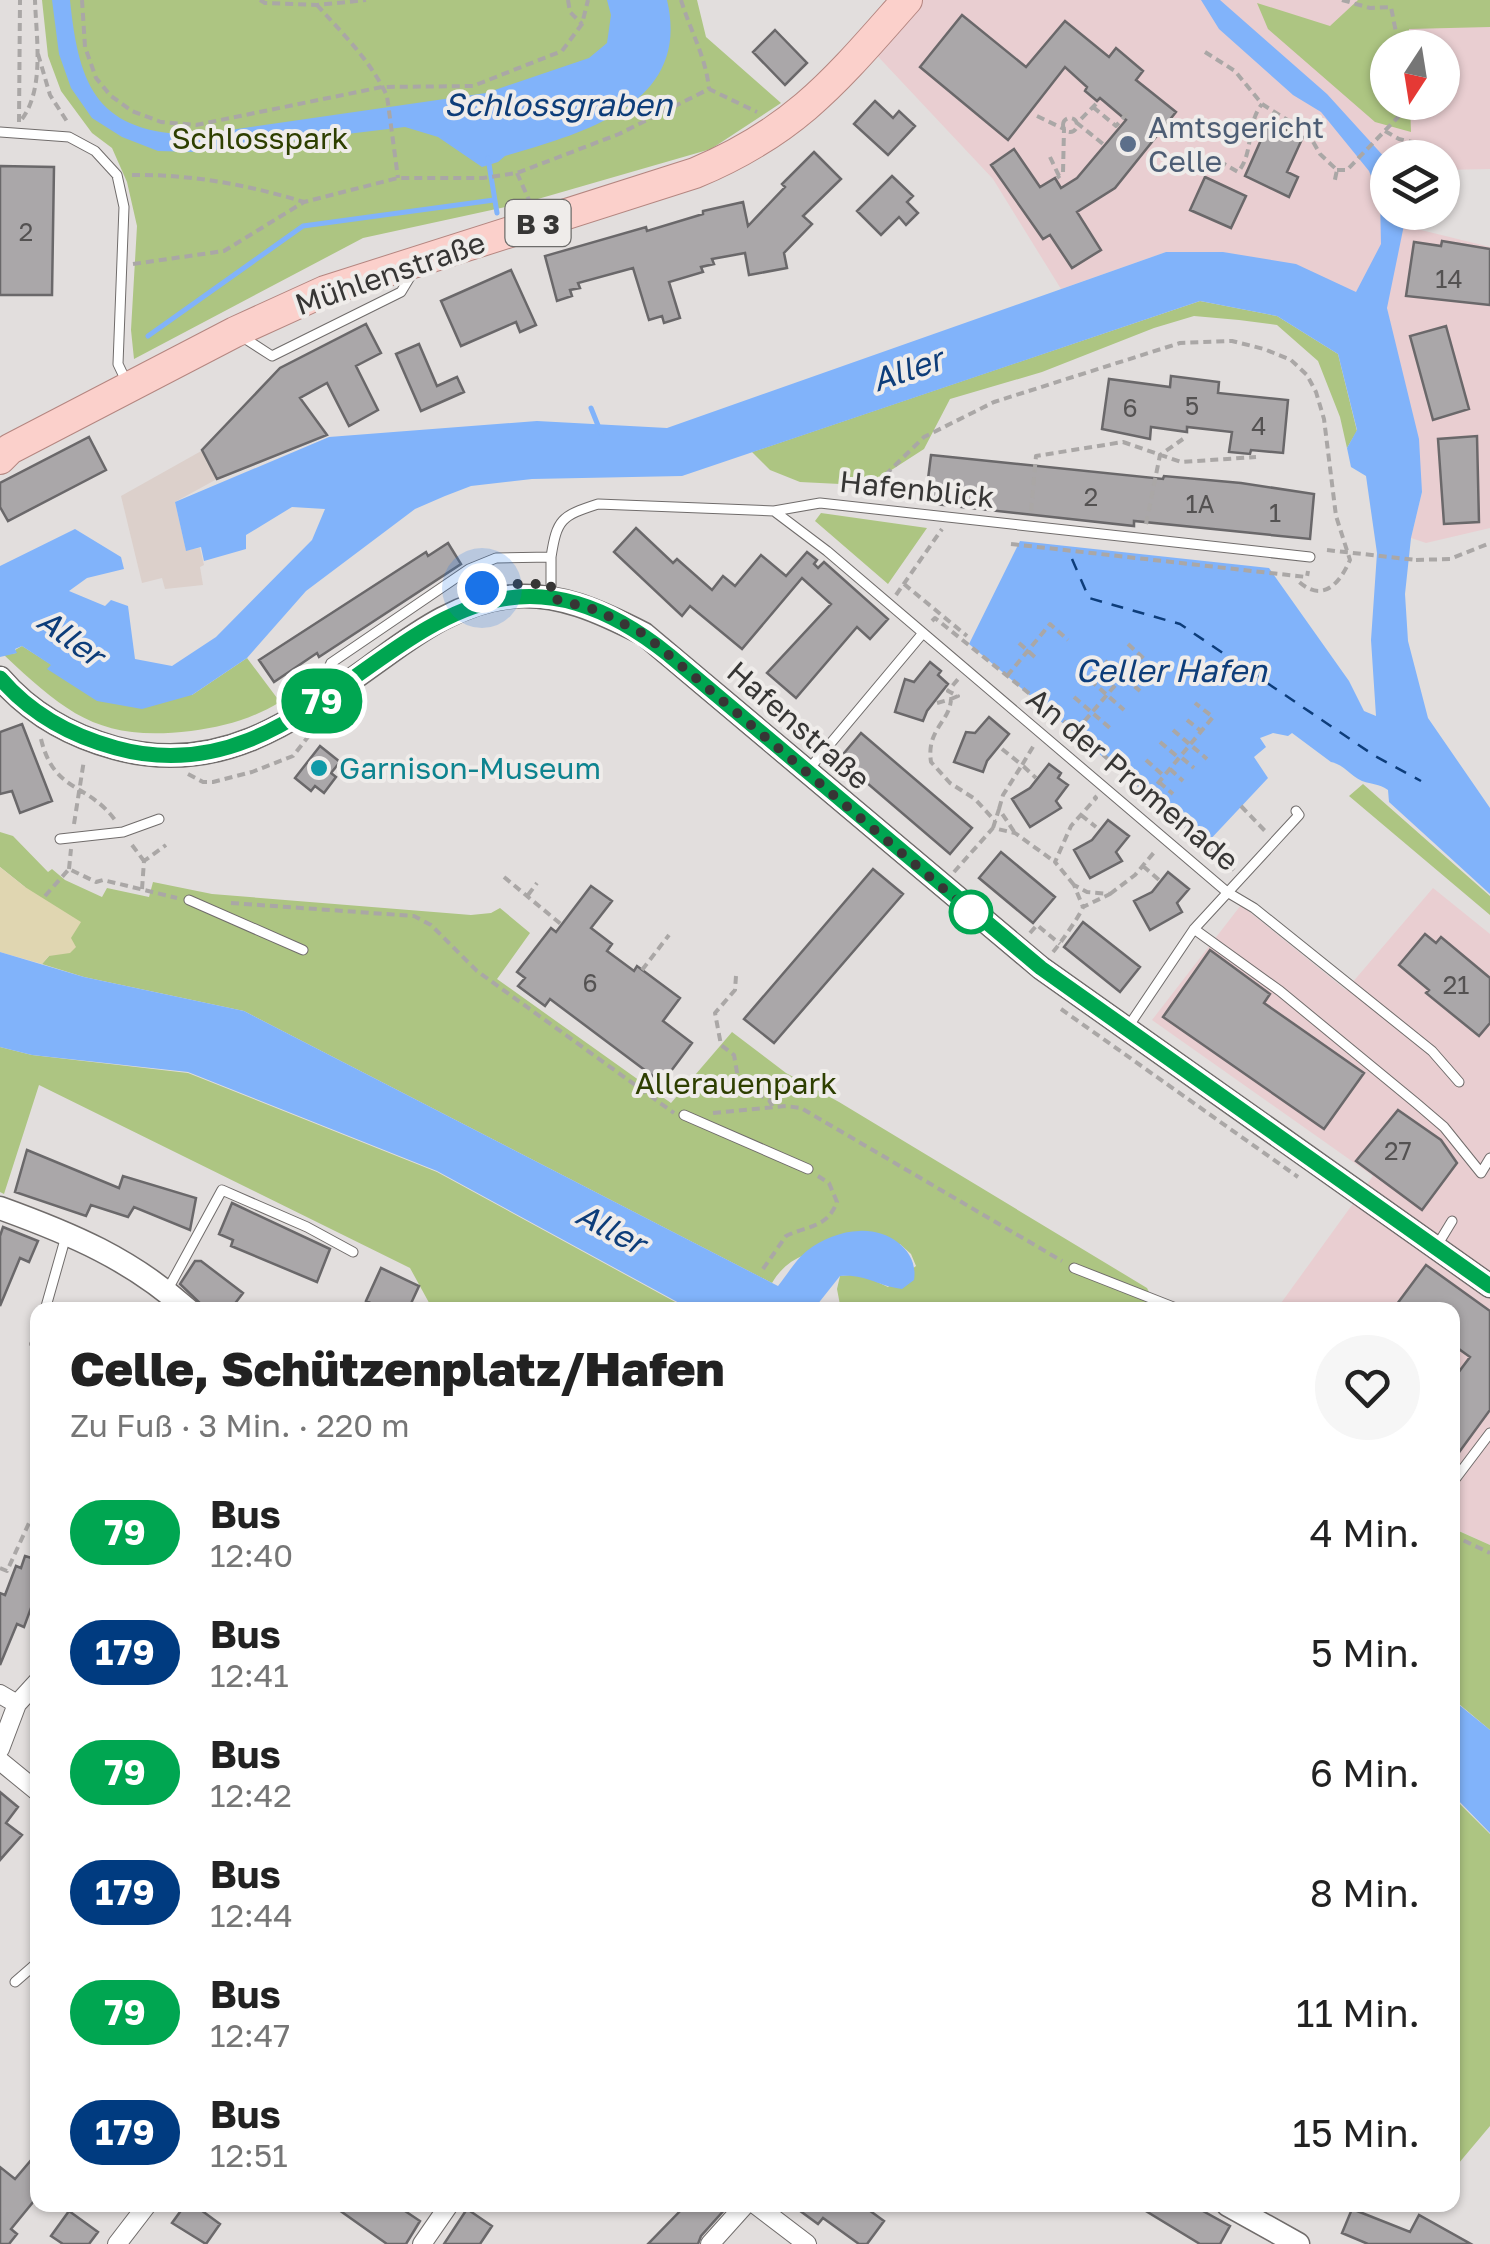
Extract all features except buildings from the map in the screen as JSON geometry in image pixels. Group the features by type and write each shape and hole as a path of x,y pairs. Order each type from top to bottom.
{"main road":[{"name":"Mühlenstraße","path":"3,452 234,332 325,291 736,156 785,126 830,86 907,0"}],"street":[{"name":"Hafenstraße","path":"0,678 33,708 70,732 126,751 185,755 242,744 306,713 430,624 466,606 508,597 551,598 596,610 644,634 986,924 1126,1031 1490,1286"},
{"path":"0,1208 128,1262 179,1302"},
{"path":"0,1749 18,1704 30,1690"},
{"path":"0,1694 18,1704"},
{"path":"0,1761 30,1785"},
{"path":"117,2244 142,2212"},
{"path":"422,2244 444,2212"},
{"path":"710,2244 739,2212"},
{"path":"765,2212 807,2244"},
{"path":"1236,2212 1265,2236 1298,2244"}],"lane":[{"path":"5,133 69,138 95,151 116,175 124,207 118,364 129,386"},
{"name":"Hafenblick","path":"550,556 556,526 570,512 598,504 774,511 820,503 1310,557"},
{"name":"An der Promenade","path":"774,511 890,604 1227,892 1254,908 1432,1051 1459,1082"},
{"path":"332,693 326,677 330,663 469,569 496,558 550,556 551,598"},
{"path":"807,772 923,632"},
{"path":"1126,1031 1194,929 1298,815 1296,811"},
{"path":"66,838 124,832 159,820"},
{"path":"189,900 303,950"},
{"path":"1194,929 1280,991 1416,1102 1444,1127 1481,1173 1490,1158"},
{"path":"684,1115 808,1170"},
{"path":"167,1291 222,1190 354,1252"},
{"path":"1436,1248 1452,1221"},
{"path":"47,1302 66,1233"},
{"path":"1074,1268 1161,1302"},
{"path":"1460,1473 1490,1433"},
{"path":"16,1982 30,1969"}],"path":[{"path":"19,122 20,0"},
{"path":"5,133 26,114 33,90 37,52 34,0"},
{"path":"82,0 86,47 96,78 110,96 132,111 162,122 196,125 382,87 473,86 562,51 582,24 588,0"},
{"path":"260,0 317,5 366,0"},
{"path":"568,0 570,12 582,24"},
{"path":"680,0 706,65 708,88"},
{"path":"1342,0 1370,8 1391,7 1397,0"},
{"path":"317,5 369,65 387,96 398,178"},
{"path":"1391,7 1395,30"},
{"path":"37,52 50,95 68,122 69,138"},
{"path":"1205,52 1235,71 1262,104 1308,132 1320,154 1337,170 1348,170 1395,120"},
{"path":"708,88 785,126"},
{"path":"124,266 224,251 304,202 398,178 482,178 517,173 619,134 708,88"},
{"path":"1219,161 1238,172 1246,163 1254,113 1262,104"},
{"path":"1037,116 1073,132 1094,106 1116,126 1129,111"},
{"path":"1050,157 1058,176 1063,173 1066,119 1072,118 1103,144"},
{"path":"1385,131 1408,140"},
{"path":"1334,184 1337,170"},
{"path":"517,173 540,223"},
{"path":"116,175 166,174 263,190 304,202"},
{"path":"875,486 924,437 994,402 1166,346 1208,339 1232,341 1290,360 1307,375 1324,419 1336,516 1350,560 1331,589 1319,593 1307,589 1297,576"},
{"path":"1143,538 1160,455 1182,439"},
{"path":"1029,526 1036,456 1123,442 1182,462 1256,457"},
{"path":"890,604 951,517"},
{"path":"1327,550 1416,560 1450,559 1490,543"},
{"path":"1011,544 1297,576 1307,576 1310,557"},
{"path":"1072,559 1073,551"},
{"path":"904,584 966,636"},
{"path":"923,632 935,618 1076,731 1225,861"},
{"path":"1007,676 1050,624 1068,640"},
{"path":"1038,639 1047,647"},
{"path":"1019,643 1036,658"},
{"path":"1128,644 1154,668"},
{"path":"1076,731 1141,656"},
{"path":"1106,661 1140,691"},
{"path":"1090,680 1124,710"},
{"path":"937,703 958,696 948,691"},
{"path":"1074,698 1110,728"},
{"path":"950,699 950,708 932,735 930,762 950,783 976,799 995,821"},
{"path":"1150,794 1213,717 1194,703"},
{"path":"1187,720 1201,732"},
{"path":"182,768 203,782 252,772 292,756 314,728"},
{"path":"52,738 39,730 56,775 106,808 144,861 142,890"},
{"path":"1173,730 1207,759"},
{"path":"1160,742 1194,768"},
{"path":"955,872 993,828 1003,795 1035,746"},
{"path":"1002,750 1036,778"},
{"path":"45,896 69,869 66,838 81,791 84,753 90,756"},
{"path":"1146,760 1164,776"},
{"path":"1170,770 1183,781"},
{"path":"1159,782 1173,794"},
{"path":"1055,862 1070,826 1096,798"},
{"path":"1241,806 1258,823"},
{"path":"999,809 1015,833 1055,862 1074,885 1082,907"},
{"path":"1081,815 1096,827"},
{"path":"993,828 1015,833"},
{"path":"144,861 166,845"},
{"path":"1042,943 1054,952 1082,907 1122,888 1156,850"},
{"path":"1143,866 1159,880"},
{"path":"69,869 96,882 104,880 189,900"},
{"path":"504,877 562,925"},
{"path":"527,897 538,883"},
{"path":"1074,885 1087,892 1110,894"},
{"path":"229,903 414,916 432,925 477,971 670,1112 684,1115 800,1108 1074,1268"},
{"path":"1020,926 1030,934 1037,925 1060,944"},
{"path":"642,970 669,935"},
{"path":"736,976 735,990 716,1014 721,1044 734,1055 739,1084 770,1100 773,1107"},
{"path":"1055,1005 1310,1186"},
{"path":"763,1269 786,1236 819,1226 832,1216 837,1202 829,1184 808,1170"},
{"path":"0,1568 7,1571 30,1523"},
{"path":"1460,1539 1490,1553"}],"shaded area":[{"path":"912,0 1490,0 1490,169 1460,170 1460,140 1370,140 1370,230 1421,230 1490,247 1490,528 1426,543 1411,538 1422,492 1387,307 1166,252 1061,289 993,179 870,48"},
{"path":"203,450 217,479 175,502 186,550 200,548 203,585 165,589 162,578 142,583 121,496"},
{"path":"1433,888 1490,934 1490,1545 1460,1531 1460,1302 1282,1302 1373,1176 1152,1020 1241,905 1346,990"}],"green space":[{"name":"Schlosspark","path":"42,0 697,0 706,37 781,103 711,149 524,203 363,238 134,359 131,330 137,226 127,182 112,148 92,133 61,91 48,56"},
{"path":"1358,0 1490,0 1490,27 1370,30 1370,118 1268,29 1257,3 1330,26"},
{"path":"1373,120 1411,120 1411,132"},
{"path":"1200,301 1277,316 1338,354 1357,431 1347,448 1340,417 1318,361 1277,325 1194,316 1042,372 950,399 924,449 879,478 860,485 800,482 770,470 752,452"},
{"path":"821,513 927,528 888,584 815,521"},
{"path":"22,646 52,665 192,695 247,658 280,702 248,718 203,729 159,733 108,727 67,708 4,655 16,653"},
{"path":"1363,784 1490,896 1490,915 1349,796"},
{"name":"Allerauenpark","path":"0,832 13,836 48,872 52,869 65,880 102,897 107,888 149,897 153,882 212,894 471,915 500,908 530,933 497,979 671,1103 732,1032 786,1073 1147,1288 1154,1302 839,1302 840,1276 860,1274 888,1287 916,1266 911,1254 900,1244 812,1252 783,1269 772,1283 244,1011 84,977 42,964 49,956 25,887 0,867"},
{"path":"0,1047 32,1055 188,1073 437,1172 675,1302 429,1302 410,1268 39,1085 4,1194 0,1192"},
{"path":"1460,1532 1490,1545 1490,1730 1460,1705"},
{"path":"1460,1804 1490,1834 1490,2126 1460,2162"}],"sand":[{"path":"0,867 81,922 71,938 76,947 70,953 49,956 42,964 0,952"}],"water":[{"name":"Schlossgraben","path":"52,0 70,0 88,81 115,115 136,126 196,135 486,93 589,58 607,43 611,15 607,0 667,0 670,36 663,65 647,89 624,109 566,137 482,167 438,137 405,127 197,152 158,151 122,137 92,118 71,88 59,54"},
{"path":"1201,0 1220,0 1327,94 1370,141 1370,173 1321,112 1293,95 1219,29"},
{"path":"1381,230 1403,230 1387,308 1419,439 1422,492 1411,538 1405,594 1408,641 1428,718 1490,808 1490,894 1389,802 1388,790 1358,779 1292,733 1260,738 1266,747 1254,757 1268,778 1206,844 969,644 1020,541 1269,568 1349,681 1364,711 1376,716 1371,640 1377,553 1366,476 1351,467 1347,448 1357,430 1338,354 1277,316 1200,301 682,476 532,479 471,486 445,496 415,509 306,591 247,658 192,695 142,709 97,701 47,669 51,665 22,646 15,649 17,653 0,657 0,566 75,529 121,557 124,569 87,578 69,591 105,606 111,600 128,606 135,659 172,666 216,637 312,540 325,509 292,507 246,535 246,549 204,561 201,547 186,551 175,502 329,437 537,421 667,428 1166,252 1223,252 1296,264 1356,292 1381,244"},
{"name":"Aller","path":"0,952 84,977 244,1011 778,1286 813,1246 839,1234 859,1231 881,1234 899,1244 912,1259 914,1280 902,1289 840,1276 819,1302 677,1302 437,1171 188,1072 32,1055 0,1047"},
{"path":"1460,1706 1490,1730 1490,1833 1460,1802"}],"waterway":[{"path":"488,158 497,213"},
{"path":"148,336 303,226 494,200"},
{"path":"591,408 601,433"}],"ferry route":[{"path":"1072,559 1089,598 1180,624 1375,756 1421,781"}],"bus line":[{"name":"79","path":"0,678 33,708 70,732 126,751 185,755 242,744 275,730 306,713 430,624 466,606 508,597 551,598 596,610 644,634 1041,968 1490,1286"}],"place":[{"name":"Amtsgericht Celle","path":"1128,144"},
{"name":"Garnison-Museum","path":"319,768"}],"route":[{"path":"482,588 531,582 551,584 551,598 596,610 644,634 971,912"}],"water label":[{"name":"Celler Hafen","path":"1171,670"}]}
